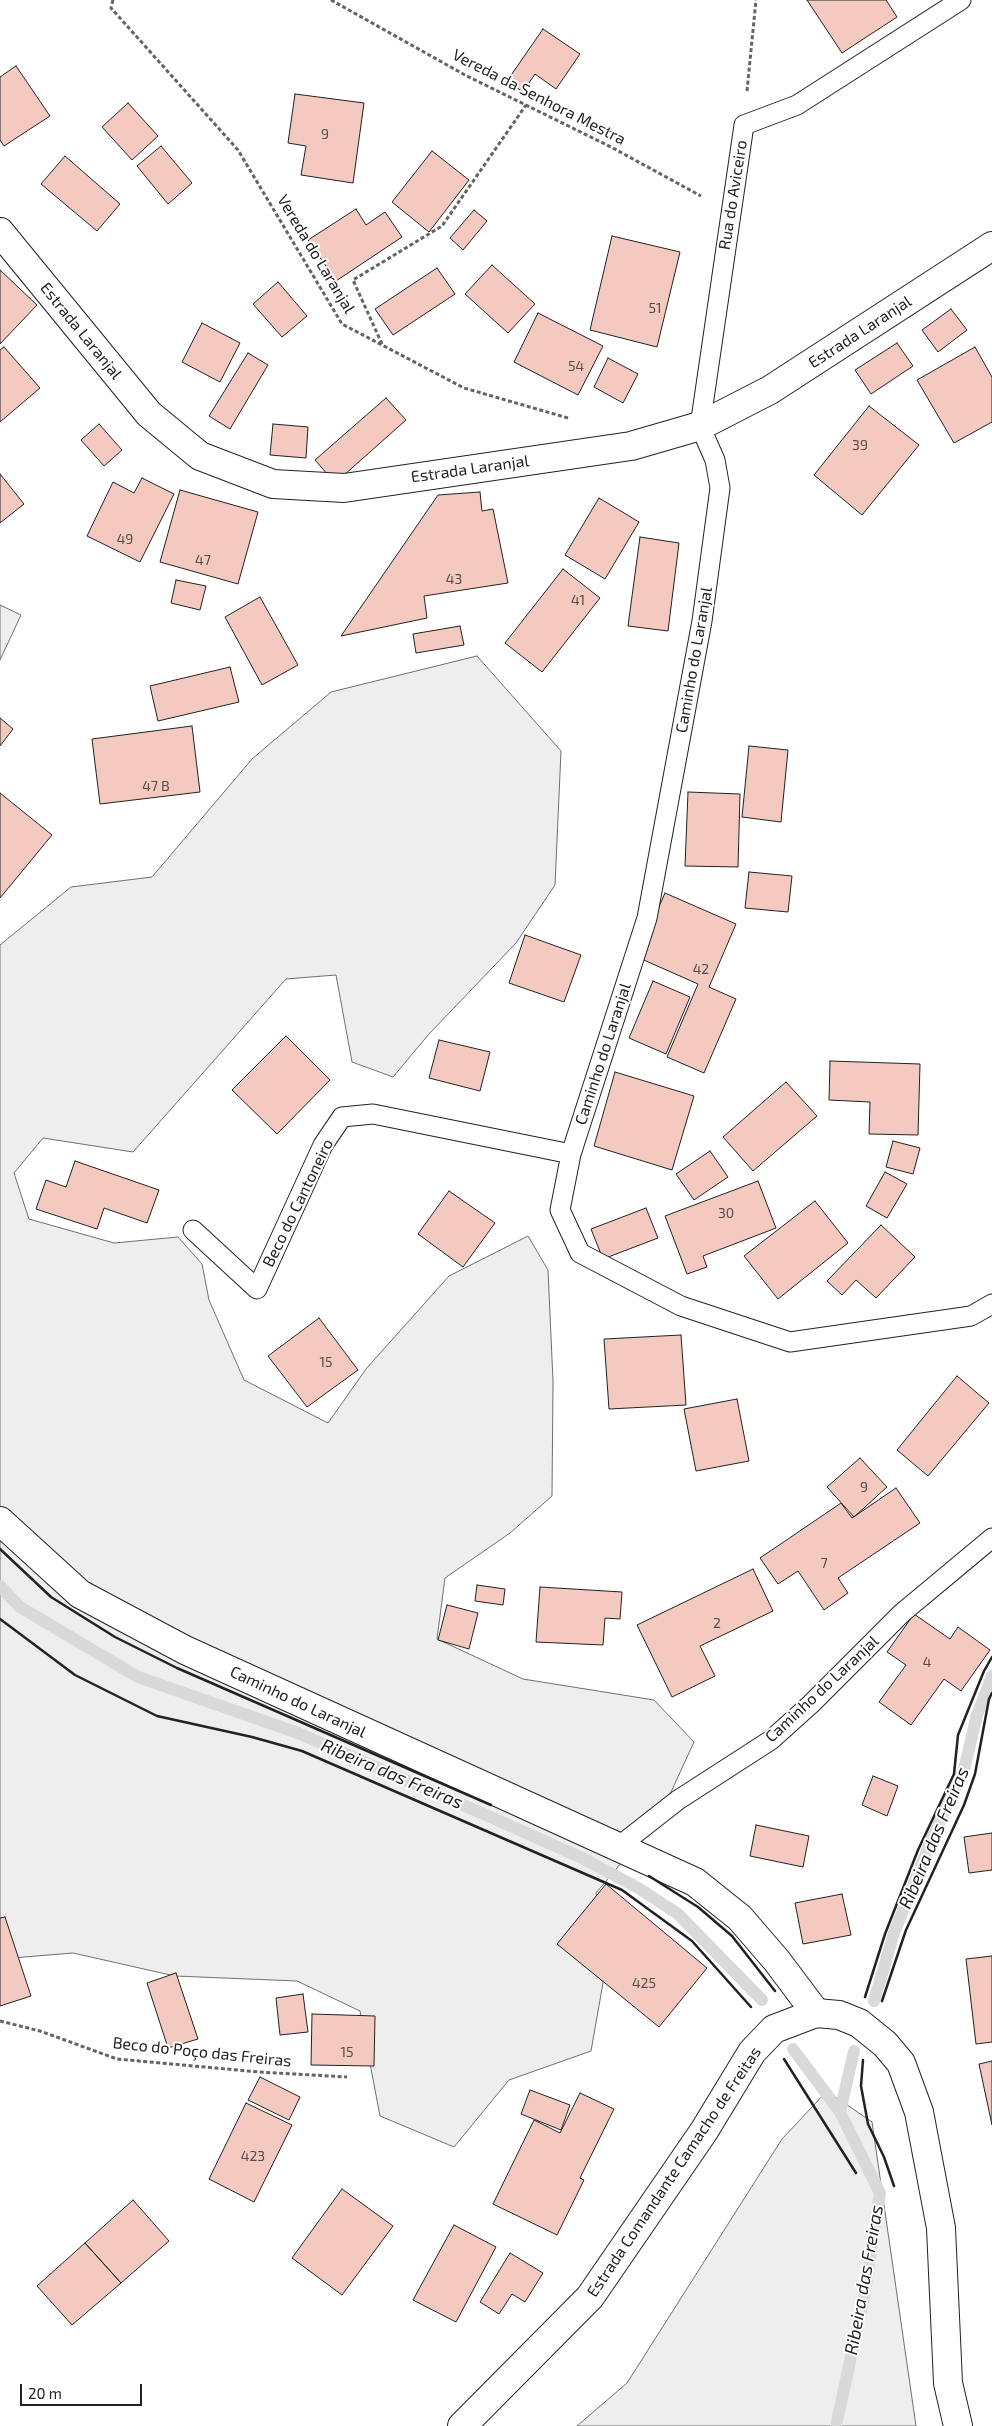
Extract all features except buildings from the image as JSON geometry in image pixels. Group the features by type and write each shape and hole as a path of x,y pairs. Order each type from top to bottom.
{"street":[{"name":"Estrada Laranjal","path":"0,232 149,414 200,456 272,484 344,488 631,446 700,426 770,390 992,246"},
{"name":"Caminho do Laranjal","path":"0,1520 80,1594 177,1646 695,1882 740,1918 777,1961 816,2013"},
{"name":"Estrada Comandante Camacho de Freitas","path":"462,2426 590,2297 704,2131 752,2052 774,2028 816,2013 839,2015 859,2023 885,2044 902,2062 919,2112 941,2228 948,2383 958,2426"}],"lane":[{"name":"Rua do Aviceiro","path":"700,426 744,125 797,106 961,0"},
{"name":"Caminho do Laranjal","path":"700,426 715,460 720,488 702,621 647,918 571,1154 560,1210 580,1253 681,1306 790,1342 972,1316 992,1304"},
{"name":"Beco do Cantoneiro","path":"193,1230 257,1288 323,1145 342,1116 373,1114 571,1154"},
{"name":"Caminho do Laranjal","path":"618,1847 678,1800 771,1740 811,1704 902,1613 992,1538"}],"path":[{"name":"Vereda do Laranjal","path":"113,0 111,8 238,150 342,324 464,388 574,420"},
{"name":"Vereda da Senhora Mestra","path":"331,0 465,75 611,147 700,196 728,227"},
{"path":"744,125 756,0"},
{"path":"382,345 353,280 442,226 526,105"},
{"name":"Beco do Poço das Freiras","path":"0,2021 40,2030 117,2059 259,2072 347,2077"}],"shaded area":[{"path":"0,605 21,615 0,660"},
{"path":"477,656 561,751 555,885 516,943 429,1034 393,1077 352,1062 336,975 286,979 133,1152 43,1138 14,1173 29,1219 114,1243 178,1237 202,1264 209,1300 244,1380 328,1423 366,1369 449,1276 528,1236 548,1270 553,1381 552,1496 510,1533 445,1578 437,1639 523,1679 654,1700 694,1742 659,1818 596,1893 606,1966 591,2051 509,2080 454,2147 380,2116 360,2011 297,1981 175,1976 73,1953 0,1959 0,945 71,887 152,877 252,759 331,692"},
{"path":"827,2091 872,2122 916,2426 577,2426 627,2383 782,2139"}],"waterway":[{"name":"Ribeira das Freiras","path":"0,1586 20,1607 138,1677 298,1733 582,1858 640,1889 678,1914 762,2000"},
{"name":"Ribeira das Freiras","path":"874,2001 894,1933 933,1836 964,1770 977,1715 992,1676"},
{"name":"Ribeira das Freiras","path":"793,2049 840,2112"},
{"name":"Ribeira das Freiras","path":"836,2426 864,2297 880,2193 840,2112 854,2051"}],"wall":[{"path":"0,1549 51,1597 115,1637 177,1668 491,1805"},
{"path":"0,1619 75,1675 157,1716 252,1737 302,1751 622,1890 692,1941 751,2007"},
{"path":"865,1997 885,1934 918,1850 954,1774 958,1735 984,1671 992,1657"},
{"path":"882,2001 906,1930 964,1805 975,1774 989,1699 992,1693"},
{"path":"649,1876 698,1907 732,1936 775,1991"},
{"path":"784,2059 856,2173"},
{"path":"863,2060 861,2086 868,2124 884,2157 894,2186"}]}
